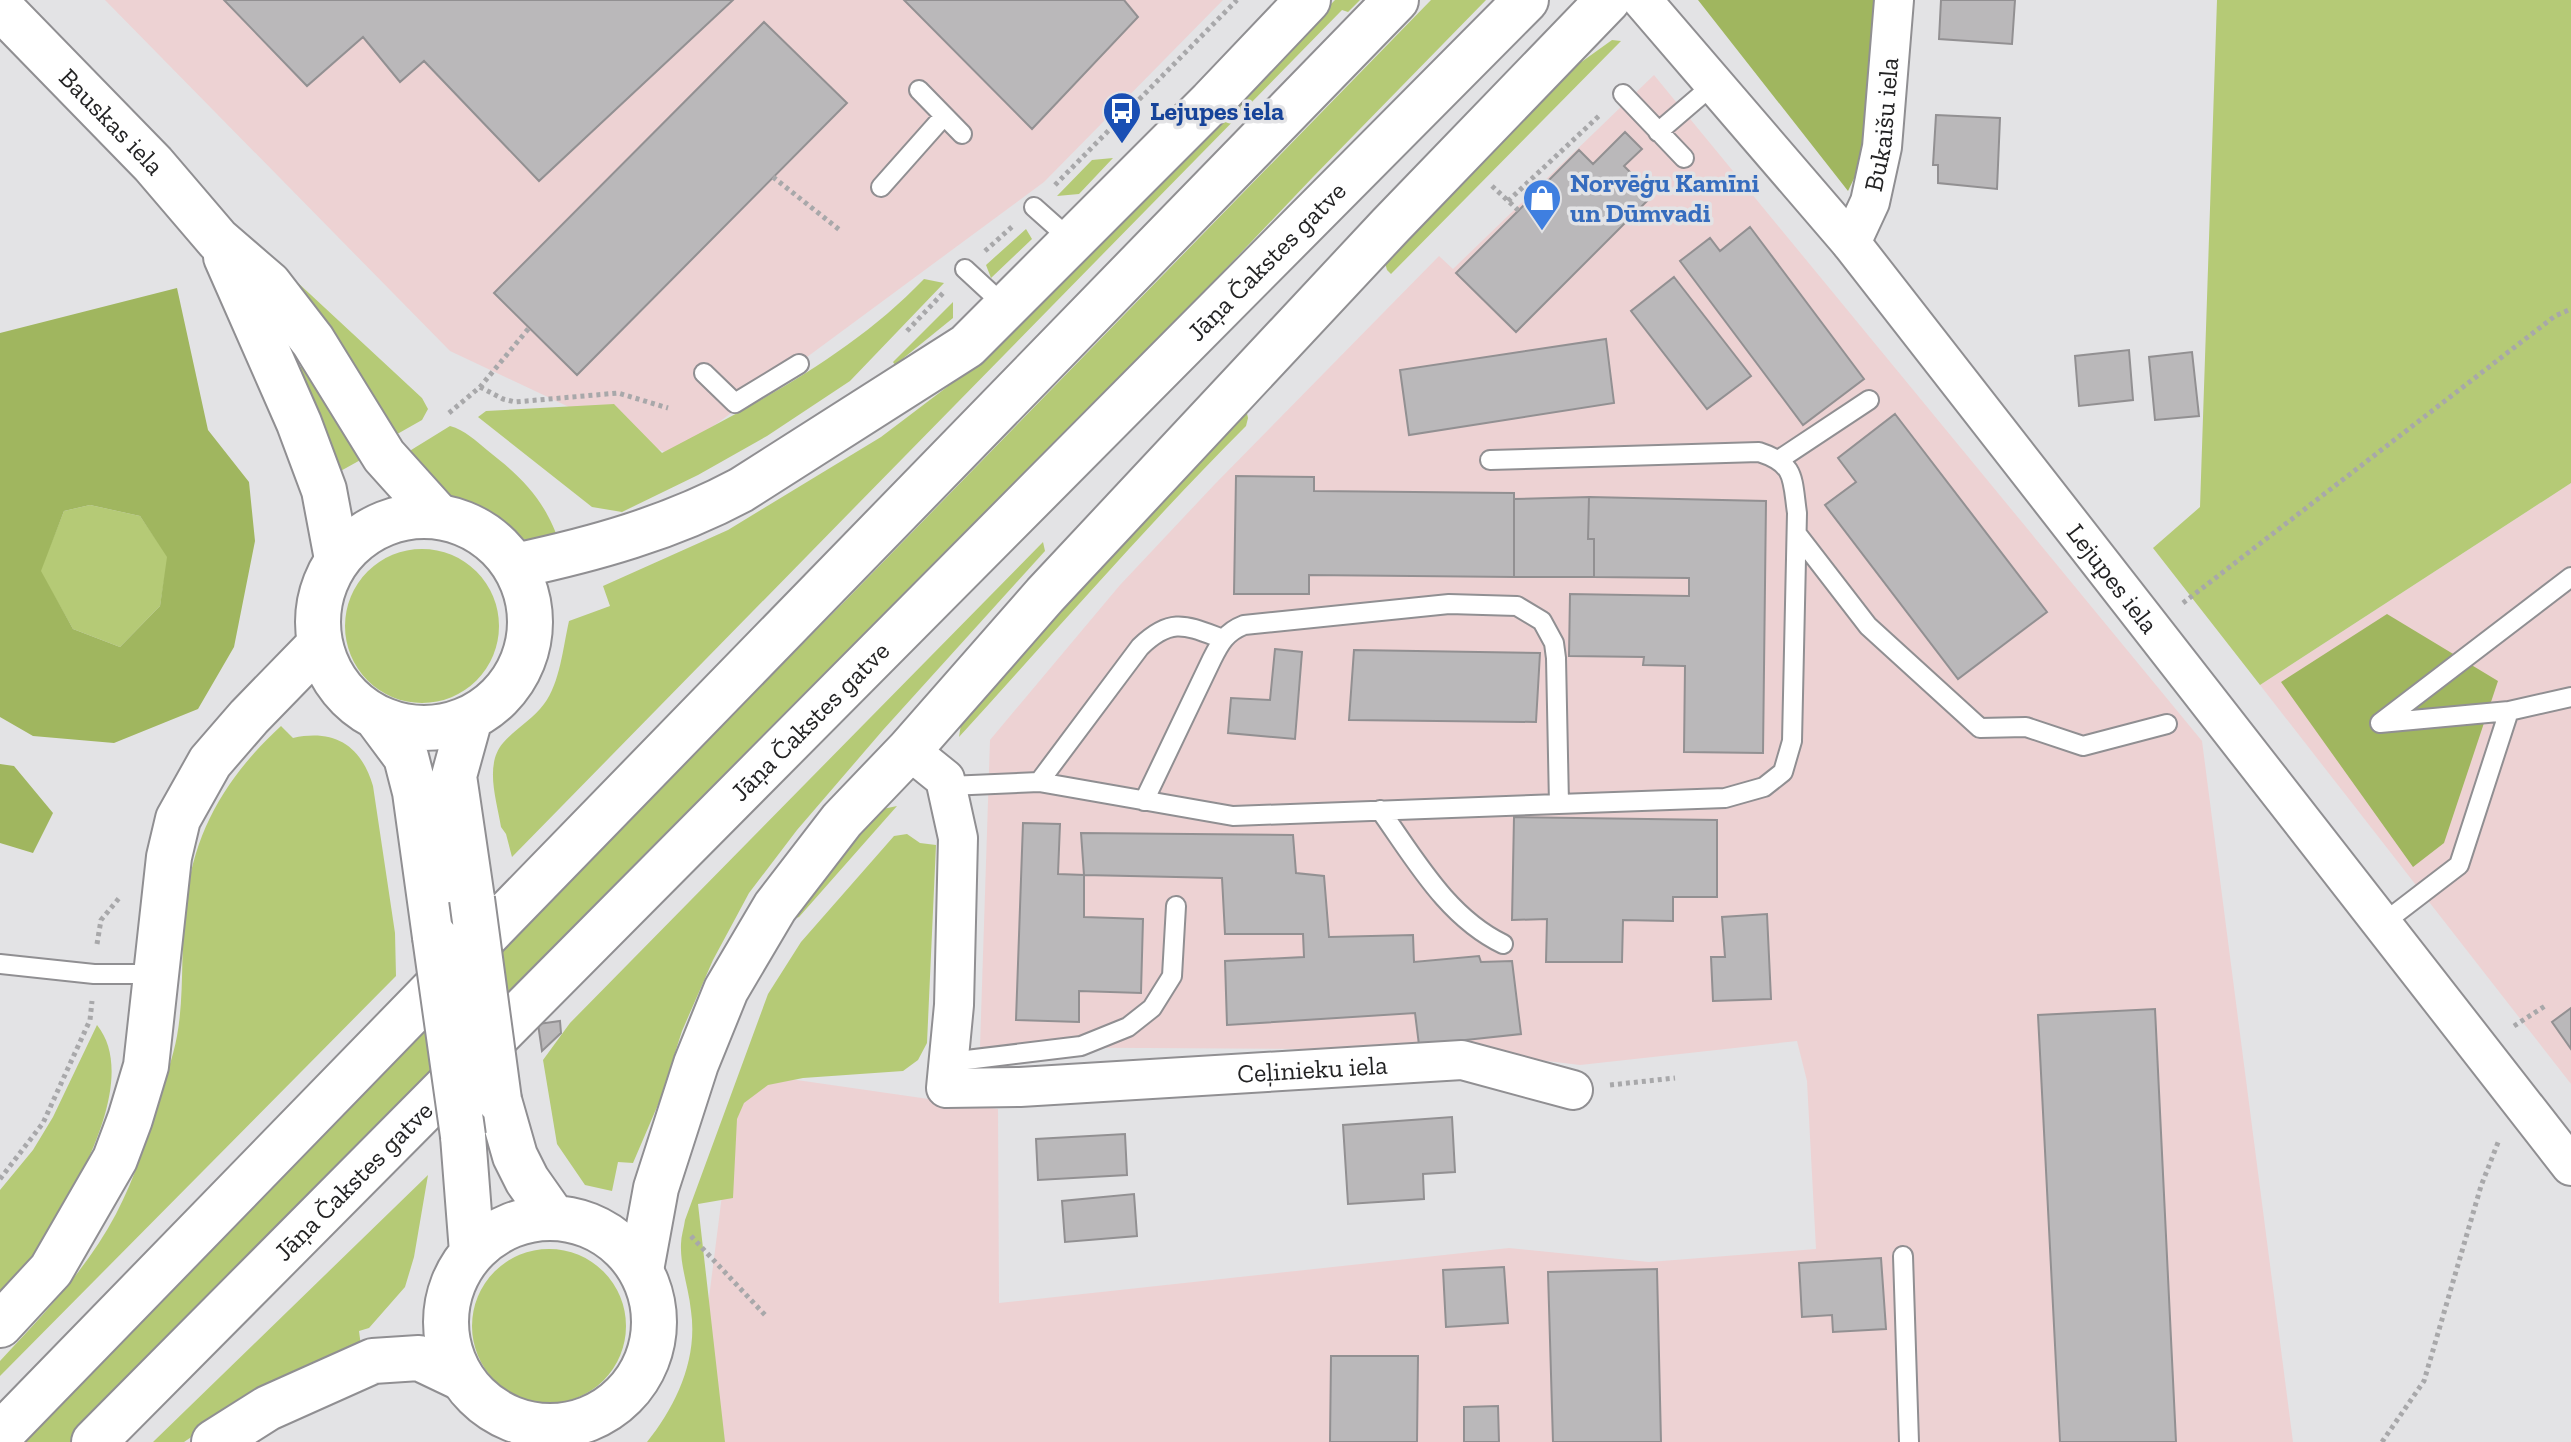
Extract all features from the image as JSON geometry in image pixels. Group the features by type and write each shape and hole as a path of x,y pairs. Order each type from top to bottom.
{"main road":[{"path":"515,566 582,552 657,528 741,490 967,346 1211,102 1308,0"},
{"path":"0,1435 1396,0"},
{"name":"Jāņa Čakstes gatve","path":"94,1442 1526,0"},
{"path":"641,1270 656,1188 696,1064 726,990 783,895 842,820 909,750 1045,595 1608,0"},
{"name":"Bauskas iela","path":"0,7 153,164 218,240"},
{"path":"218,240 269,284 313,341 384,456 438,516"},
{"path":"218,240 299,423 324,490 337,559"},
{"path":"409,516 438,516 468,525 495,542 515,566 526,589 531,615 530,640 522,664 509,686 492,704 470,718 440,728 408,728 377,718 351,700 331,675 319,645 317,616 323,586 337,559 357,538 382,524 409,516"},
{"path":"0,1325 51,1270 115,1159 146,1066 169,857 178,819 210,762 319,645"},
{"path":"377,718 406,757 415,792 463,1136 472,1252"},
{"path":"470,718 454,776 499,1100 515,1156 527,1180 553,1217"},
{"path":"553,1217 588,1224 618,1242 641,1270 650,1291 654,1337 648,1359 637,1379 603,1427 578,1422 524,1432 478,1397 461,1378 450,1353 445,1326 448,1300 457,1274 472,1252 495,1232 523,1220 553,1217"},
{"path":"214,1442 268,1408 373,1361 419,1358 461,1378"}],"street":[{"name":"Lejupes iela","path":"1642,0 1851,243 2571,1166"},
{"name":"Bukaišu iela","path":"1851,243 1870,202 1882,147 1894,0"},
{"path":"909,750 940,773 948,786 958,838 948,1075"},
{"name":"Ceļinieku iela","path":"948,1075 1020,1087 1462,1060 1573,1090"}],"lane":[{"path":"1658,132 1714,84"},
{"path":"919,90 962,134"},
{"path":"1623,94 1684,158"},
{"path":"881,187 944,116"},
{"path":"1034,207 1071,240"},
{"path":"965,269 1005,306"},
{"path":"704,373 735,403 799,364"},
{"path":"1780,459 1869,400"},
{"path":"948,786 1039,782 1233,816 1725,798 1764,787 1783,772 1792,741 1797,513 1792,475 1780,459 1759,452 1490,460"},
{"path":"1797,534 1868,626 1980,728 2026,727 2083,746 2167,724"},
{"path":"2571,577 2380,723 2509,711 2571,697"},
{"path":"1144,801 1223,639 1232,630 1244,625 1449,604 1517,606 1542,621 1554,643 1559,804"},
{"path":"1039,782 1140,647 1157,631 1176,625 1186,626 1223,639"},
{"path":"2382,924 2459,865 2509,711"},
{"path":"1380,810 1446,902 1483,934 1503,944"},
{"path":"948,1075 1081,1046 1128,1027 1152,1008 1172,976 1176,906"},
{"path":"0,964 94,974 157,974"},
{"path":"1903,1256 1909,1442"}],"path":[{"path":"1034,207 1237,0"},
{"path":"1508,201 1623,94"},
{"path":"773,177 841,231"},
{"path":"1492,186 1519,211"},
{"path":"2151,629 2555,316 2571,309"},
{"path":"449,413 480,387 529,328"},
{"path":"480,387 515,402 618,393 668,408"},
{"path":"2514,1026 2545,1006"},
{"path":"1573,1090 1675,1078"},
{"path":"2382,1442 2424,1381 2481,1186 2517,1096"},
{"path":"684,1228 765,1315"}],"shaded area":[{"path":"105,0 1223,0 1044,182 673,456 450,351"},
{"path":"1654,75 2202,741 2293,1442 676,1442 698,1385 732,1116 749,1073 998,1109 999,1303 1509,1248 1649,1262 1816,1249 1807,1081 1797,1041 1580,1065 1454,1050 980,1047 990,740 1120,585 1439,256 1453,269"},
{"path":"2571,483 2571,1084 2260,685"}],"green space":[{"path":"1335,0 1360,0 1348,12 1342,10 512,857 497,806 493,784 494,762 503,743 540,709 554,686 569,621 610,606 603,586 728,530 881,437 947,387 1031,308"},
{"path":"1431,0 1486,0 1100,401 71,1442 13,1442 850,596"},
{"path":"1698,0 1880,0 1873,139 1848,191"},
{"path":"2217,0 2571,0 2571,483 2260,685 2153,548 2200,507"},
{"path":"1612,40 1621,41 1391,274 1385,263 1580,63"},
{"path":"1113,158 1079,194 1057,196 1092,160"},
{"path":"1026,229 1032,239 991,278 986,265"},
{"path":"269,256 422,398 428,409 422,420 392,437"},
{"path":"924,279 944,283 850,381 767,436 698,475 622,512 592,507 478,417 486,411 614,404 662,453 766,397 833,355 895,307"},
{"path":"177,288 208,430 249,482 255,541 234,647 198,709 114,743 33,736 0,717 0,333","holes":["90,505 140,516 167,557 160,606 120,647 73,629 41,571 64,511"]},
{"path":"953,302 953,318 895,365 893,362"},
{"path":"303,365 364,458 337,473 294,371"},
{"path":"1246,409 1246,426 1136,541 959,737 962,717"},
{"path":"450,426 470,436 523,481 541,504 561,547 537,546 504,528 488,514 444,495 403,455"},
{"path":"90,505 140,516 168,557 160,606 120,647 73,629 40,571 64,511"},
{"path":"1043,542 1045,551 883,730 797,830 749,893 713,960 682,1031 660,1100 633,1163 618,1162 612,1191 585,1185 557,1144 543,1060 570,1023"},
{"path":"422,549 451,555 476,572 493,597 499,626 493,655 476,680 451,697 422,703 393,697 368,680 351,655 345,626 351,597 368,572 393,555"},
{"path":"2387,614 2498,681 2444,843 2413,867 2281,682"},
{"path":"281,726 293,738 321,736 344,743 353,750 368,772 373,786 395,933 396,976 0,1376 0,1361 78,1273 116,1214 129,1186 145,1144 177,1036 184,920 197,851 206,827 230,784"},
{"path":"0,764 14,766 53,813 33,853 0,843"},
{"path":"897,806 799,917 788,921 878,810"},
{"path":"907,834 920,843 936,845 927,1043 918,1060 903,1071 803,1078 768,1085 744,1103 737,1119 733,1198 698,1204 725,1442 647,1442 676,1397 691,1347 691,1311 681,1252 685,1220 768,994 801,942 894,836"},
{"path":"97,1025 110,1054 110,1089 101,1127 63,1208 0,1304 0,1190 33,1150 53,1117"},
{"path":"428,1175 414,1257 405,1287 369,1328 359,1331 361,1346 206,1427 184,1442 153,1442"},
{"path":"549,1249 579,1255 604,1271 620,1296 626,1326 620,1356 604,1381 579,1397 549,1403 519,1397 494,1381 478,1356 472,1326 478,1296 494,1271 519,1255"}],"building":[{"path":"224,0 733,0 539,181 424,61 400,82 363,37 307,86"},
{"path":"904,0 1124,0 1138,17 1032,129"},
{"path":"1941,0 2015,0 2012,44 1939,39"},
{"path":"764,22 847,103 577,375 494,293"},
{"path":"1936,115 2000,118 1997,189 1938,183 1938,165 1933,165"},
{"path":"1625,132 1642,149 1624,166 1653,195 1516,332 1456,273 1579,150 1593,164"},
{"path":"1750,227 1864,379 1803,425 1680,261 1710,238 1720,251"},
{"path":"1674,277 1751,376 1707,409 1631,311"},
{"path":"1606,339 1614,403 1409,435 1400,370"},
{"path":"2129,350 2133,400 2079,406 2075,356"},
{"path":"2192,352 2199,416 2155,420 2149,357"},
{"path":"1895,414 2047,612 1958,679 1825,505 1856,482 1838,458"},
{"path":"1236,476 1314,477 1314,491 1514,493 1514,577 1309,575 1309,594 1234,594"},
{"path":"1589,497 1766,501 1763,753 1684,752 1685,666 1643,665 1644,657 1569,656 1570,594 1689,596 1689,578 1594,577 1594,539 1588,539"},
{"path":"1589,497 1588,539 1594,539 1594,577 1514,577 1514,499"},
{"path":"1275,649 1302,652 1295,739 1228,733 1231,698 1270,700"},
{"path":"1354,650 1540,653 1536,722 1349,720"},
{"path":"1514,817 1717,820 1717,897 1673,897 1673,921 1623,920 1622,962 1546,962 1547,919 1512,920"},
{"path":"1023,823 1060,824 1058,874 1084,875 1084,917 1143,919 1141,993 1079,991 1079,1022 1016,1020"},
{"path":"1081,833 1293,835 1296,873 1324,876 1329,937 1413,935 1414,962 1479,956 1481,962 1512,961 1521,1034 1419,1045 1415,1013 1227,1025 1225,961 1304,957 1303,934 1225,934 1222,878 1084,875"},
{"path":"1767,914 1771,999 1713,1001 1711,957 1725,957 1722,917"},
{"path":"2571,1008 2571,1049 2552,1022"},
{"path":"2155,1009 2176,1442 2060,1442 2038,1015"},
{"path":"560,1021 561,1033 542,1051 538,1024"},
{"path":"1452,1117 1455,1172 1423,1174 1424,1199 1348,1204 1343,1125"},
{"path":"1125,1134 1127,1175 1038,1180 1036,1139"},
{"path":"1134,1194 1137,1236 1065,1242 1062,1201"},
{"path":"1881,1258 1886,1329 1833,1332 1832,1315 1802,1317 1799,1263"},
{"path":"1504,1267 1508,1323 1446,1327 1443,1270"},
{"path":"1657,1269 1661,1442 1553,1442 1548,1272"},
{"path":"1331,1356 1418,1356 1417,1442 1330,1442"},
{"path":"1498,1406 1499,1442 1464,1442 1464,1407"}],"place":[{"name":"Lejupes iela","path":"1122,145"},
{"name":"Norvēģu Kamīni un Dūmvadi","path":"1542,232"}]}
